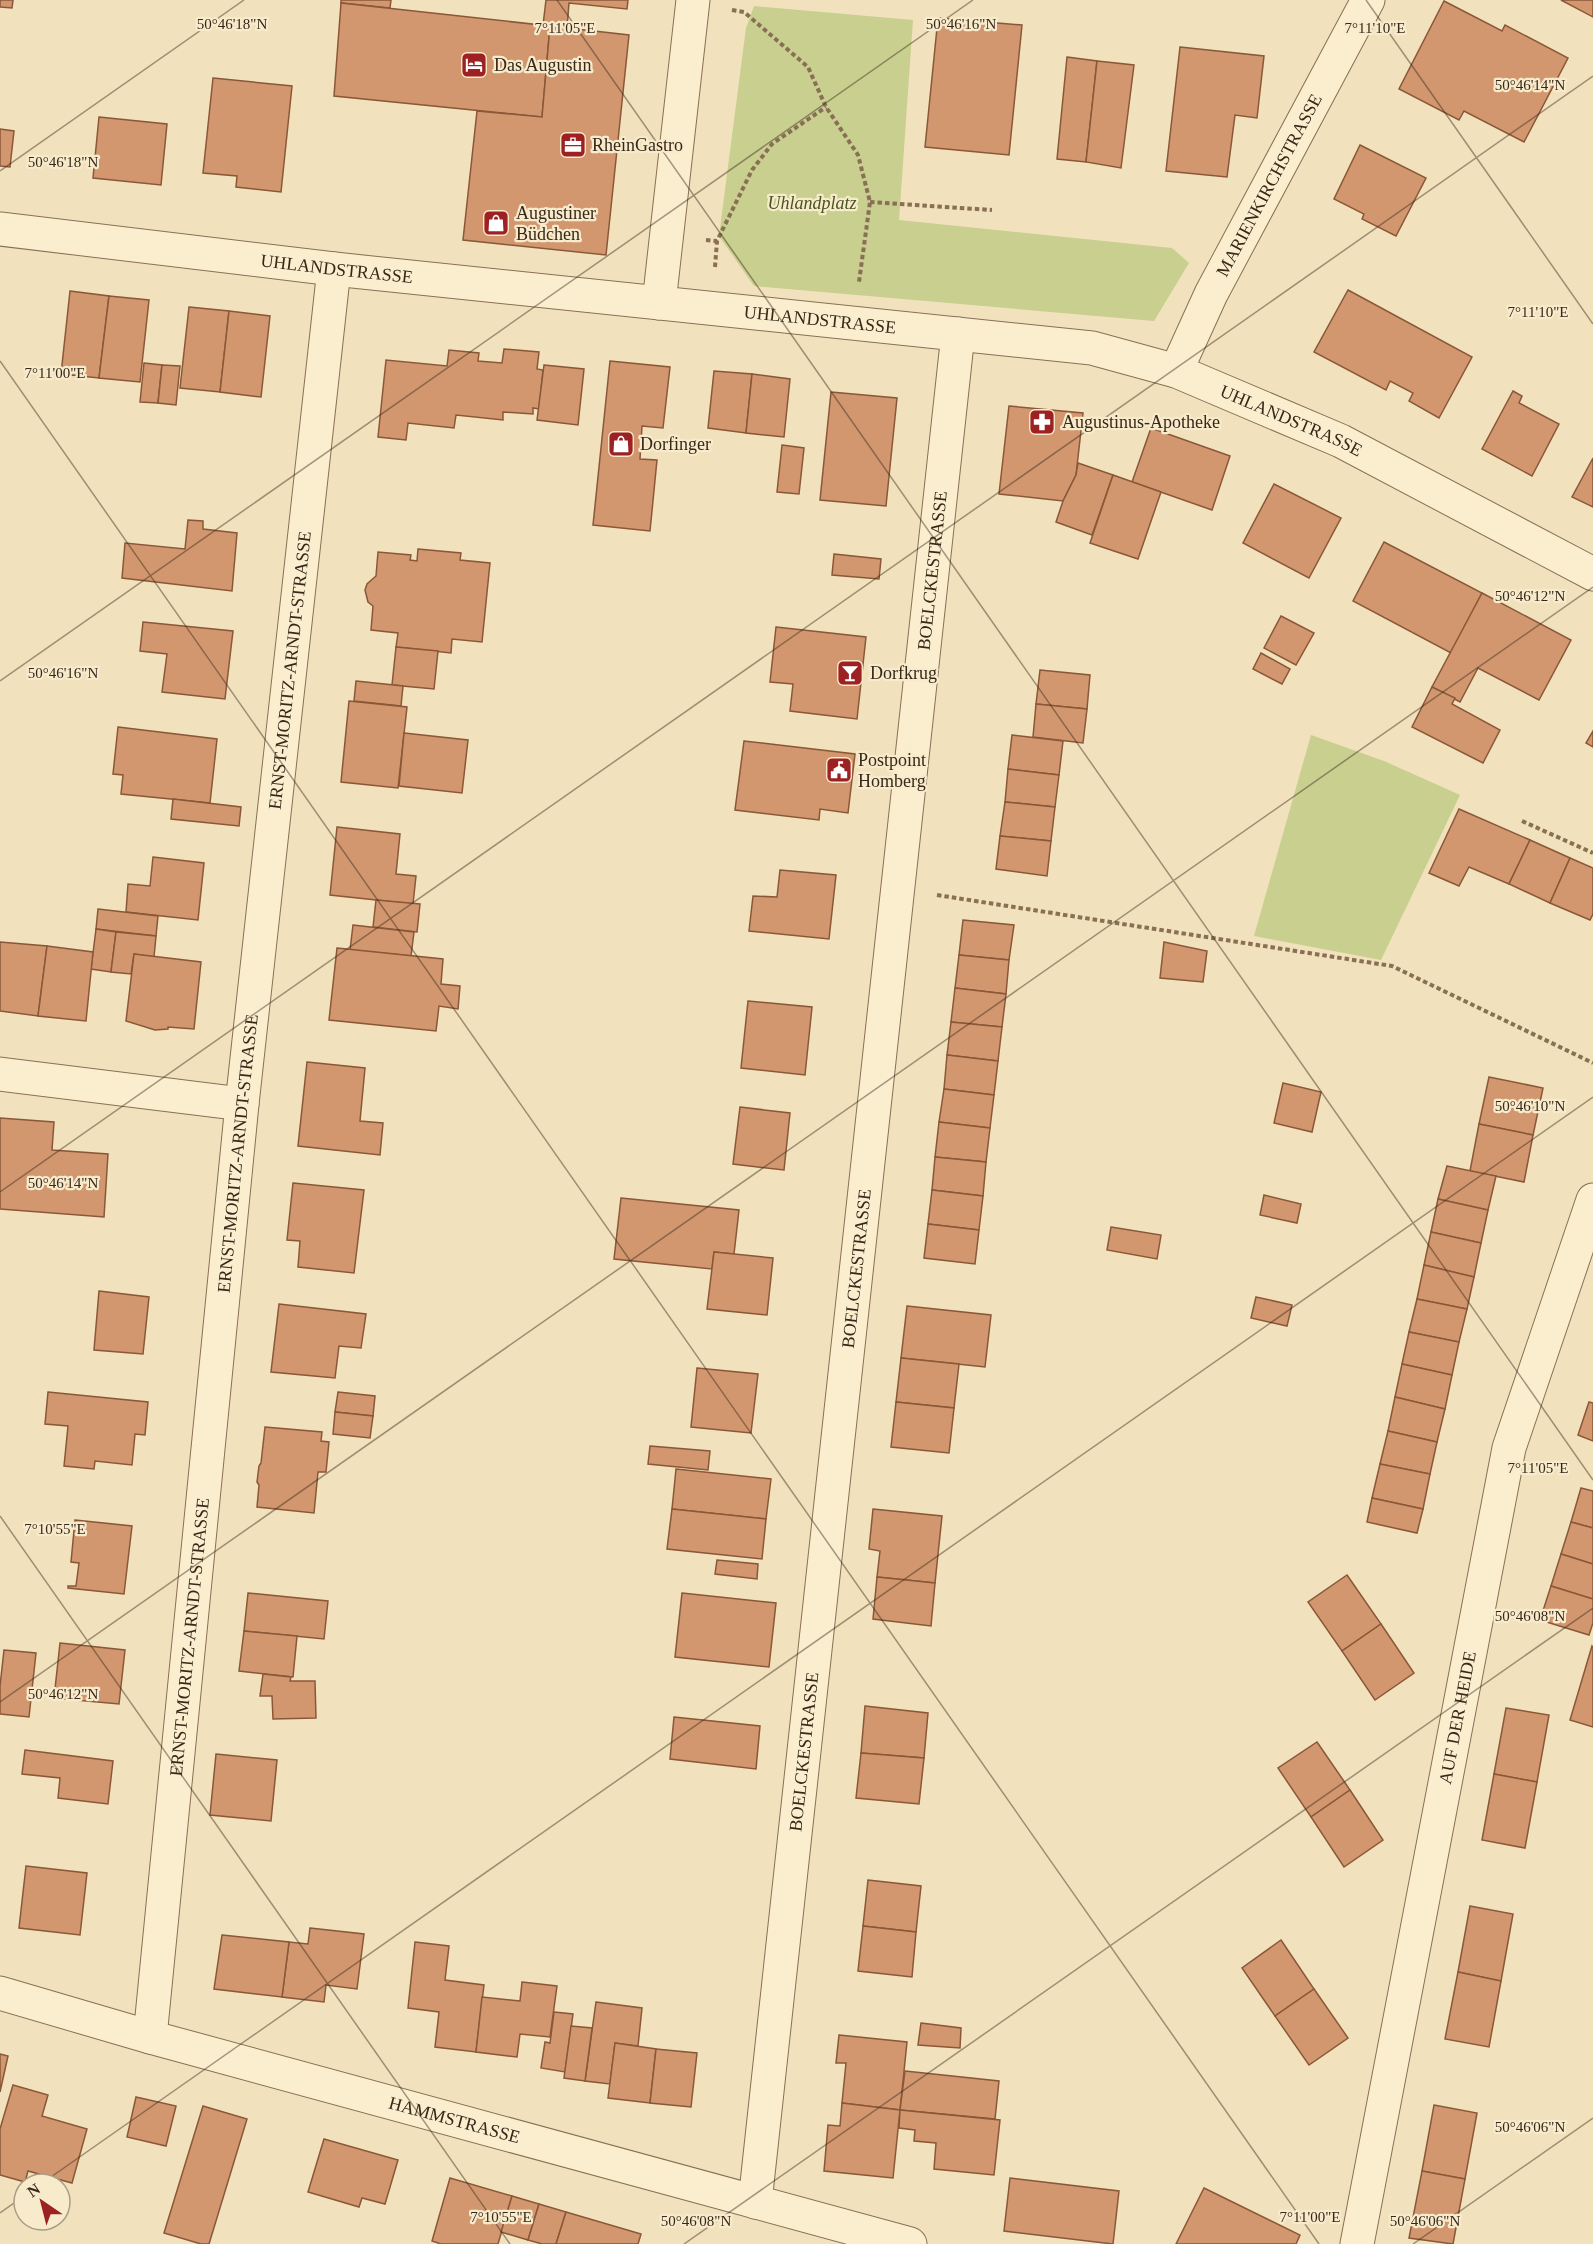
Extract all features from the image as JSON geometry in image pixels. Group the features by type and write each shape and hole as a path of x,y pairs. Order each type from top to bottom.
{"street":[{"name":"MARIENKIRCHSTRASSE","path":"1176,371 1211,294 1368,0"},
{"path":"659,303 692,2"},
{"name":"UHLANDSTRASSE","path":"0,229 334,269 1092,348 1176,371 1341,441 1593,574"},
{"name":"ERNST-MORITZ-ARNDT-STRASSE","path":"150,2037 242,1104 334,269"},
{"name":"BOELCKESTRASSE","path":"755,2202 958,334"},
{"path":"0,1074 242,1104"},
{"name":"AUF DER HEIDE","path":"1357,2244 1509,1448 1593,1200"},
{"name":"HAMMSTRASSE","path":"0,1993 150,2037 910,2244"}],"path":[{"path":"692,2 744,12 808,67 826,107 858,155 870,202 855,324"},
{"path":"666,236 717,241 752,170 772,144 826,107"},
{"path":"870,202 992,210"},
{"path":"1522,820 1593,853"},
{"path":"898,889 1392,966 1593,1063"}],"green space":[{"name":"Uhlandplatz","path":"754,6 913,20 899,220 1172,248 1189,263 1154,321 754,286 719,236 746,28"},
{"path":"1311,735 1384,761 1460,795 1381,960 1254,936"}],"building":[{"path":"0,0 13,0 12,8 0,7"},
{"path":"341,0 391,0 390,8 341,3"},
{"path":"546,0 628,0 627,9 569,3 567,28 543,25"},
{"path":"1561,0 1593,0 1593,17"},
{"path":"1444,1 1502,31 1505,25 1568,58 1524,142 1464,111 1459,120 1399,89"},
{"path":"341,3 550,26 542,117 334,96"},
{"path":"938,18 1022,25 1009,155 925,147"},
{"path":"550,26 629,35 606,255 463,240 477,111 542,117"},
{"path":"1180,47 1264,56 1257,118 1235,115 1227,177 1166,171"},
{"path":"1067,57 1097,61 1086,162 1057,159"},
{"path":"1097,61 1134,65 1121,168 1086,162"},
{"path":"213,78 292,86 281,192 236,187 237,176 203,173"},
{"path":"99,117 167,124 161,185 93,178"},
{"path":"0,129 14,131 10,167 0,166"},
{"path":"1360,145 1426,178 1396,236 1362,219 1364,214 1334,199"},
{"path":"1348,290 1472,357 1439,418 1409,401 1413,393 1390,381 1386,390 1314,352"},
{"path":"70,291 109,296 99,378 61,374"},
{"path":"109,296 149,300 140,382 99,378"},
{"path":"189,307 229,311 220,392 180,388"},
{"path":"229,311 270,316 261,397 220,392"},
{"path":"504,349 539,352 537,369 543,370 539,409 533,408 533,414 503,412 503,420 456,415 454,428 408,423 406,440 378,437 386,360 447,366 449,350 479,353 478,361 502,363"},
{"name":"Dorfinger","path":"610,361 670,367 663,428 642,426 640,459 657,460 650,531 593,525"},
{"path":"144,363 162,365 158,403 140,402"},
{"path":"162,365 180,366 176,405 158,403"},
{"path":"544,365 584,369 578,425 537,420"},
{"path":"714,371 752,374 746,433 708,428"},
{"path":"752,374 790,379 784,437 746,433"},
{"path":"1513,391 1522,396 1519,403 1559,424 1532,476 1482,449"},
{"path":"831,392 897,398 886,506 820,500"},
{"path":"1009,406 1083,413 1076,475 1063,501 999,494"},
{"path":"1151,428 1230,456 1212,510 1132,482"},
{"path":"782,445 804,448 799,494 777,492"},
{"path":"1593,458 1593,507 1572,497"},
{"path":"1078,463 1113,475 1092,535 1056,522 1076,475"},
{"path":"1113,475 1161,492 1138,559 1090,543"},
{"path":"1274,484 1341,518 1309,578 1243,543"},
{"path":"188,520 203,521 203,529 237,533 232,591 122,578 125,543 185,549"},
{"path":"1384,542 1482,593 1451,653 1353,601"},
{"path":"418,549 461,553 460,560 490,563 482,642 452,639 451,653 396,647 398,633 371,630 373,606 368,602 365,590 367,584 376,576 378,552 411,555 410,560 417,561"},
{"path":"834,554 881,559 879,579 832,575"},
{"path":"1482,593 1571,640 1539,700 1478,668 1460,702 1432,687"},
{"path":"1281,616 1314,633 1296,665 1264,648"},
{"path":"143,622 233,631 225,699 162,692 167,654 140,651"},
{"path":"776,627 866,637 857,719 790,711 793,684 770,682"},
{"path":"396,647 438,651 434,689 392,685"},
{"path":"1261,653 1290,669 1282,684 1253,669"},
{"path":"1040,670 1090,675 1087,709 1036,704"},
{"path":"356,681 403,686 401,706 354,701"},
{"path":"1432,687 1455,698 1452,704 1500,730 1483,763 1412,727"},
{"path":"349,701 407,707 398,788 341,782"},
{"path":"1036,704 1087,709 1083,743 1033,737"},
{"path":"118,727 217,739 210,803 121,794 123,775 113,774"},
{"path":"1593,731 1593,747 1586,743"},
{"path":"404,733 468,740 462,793 399,786"},
{"path":"1012,735 1063,741 1059,775 1008,769"},
{"path":"744,741 855,754 848,813 820,809 819,820 735,810"},
{"path":"1008,769 1059,775 1055,807 1005,802"},
{"path":"173,799 241,807 239,826 171,819"},
{"path":"1005,802 1055,807 1051,841 1000,836"},
{"path":"1459,809 1530,840 1509,884 1469,867 1459,886 1429,873"},
{"path":"337,827 400,834 396,874 416,876 413,904 330,895"},
{"path":"1000,836 1051,841 1047,876 996,869"},
{"path":"1530,840 1570,858 1550,903 1509,884"},
{"path":"153,857 204,863 198,920 126,912 128,884 150,886"},
{"path":"1570,858 1593,868 1593,914 1590,920 1550,903"},
{"path":"780,870 836,875 829,939 749,931 753,896 777,897"},
{"path":"376,900 420,904 417,932 373,927"},
{"path":"98,909 158,916 156,936 96,929"},
{"path":"963,920 1014,925 1009,960 959,955"},
{"path":"353,925 414,932 411,956 350,950"},
{"path":"96,929 116,932 111,972 91,969"},
{"path":"116,932 156,936 154,957 134,954 131,974 111,972"},
{"path":"0,942 47,946 38,1016 0,1011"},
{"path":"1164,942 1207,951 1203,982 1160,978"},
{"path":"47,946 93,952 86,1021 38,1016"},
{"path":"337,948 443,959 441,984 460,986 458,1009 439,1006 436,1031 329,1020"},
{"path":"134,954 201,962 194,1029 168,1027 168,1029 155,1030 126,1021"},
{"path":"959,955 1009,960 1006,994 955,988"},
{"path":"955,988 1006,994 1002,1027 951,1022"},
{"path":"748,1001 812,1007 805,1075 741,1068"},
{"path":"951,1022 1002,1027 998,1061 947,1055"},
{"path":"947,1055 998,1061 994,1095 944,1089"},
{"path":"307,1062 365,1068 360,1121 383,1123 380,1155 298,1146"},
{"path":"1489,1077 1543,1088 1533,1135 1479,1124"},
{"path":"1283,1083 1321,1092 1312,1132 1274,1123"},
{"path":"944,1089 994,1095 990,1128 939,1122"},
{"path":"740,1107 790,1113 784,1170 733,1164"},
{"path":"0,1118 54,1122 52,1150 108,1154 104,1217 0,1209"},
{"path":"939,1122 990,1128 986,1162 935,1157"},
{"path":"1479,1124 1533,1135 1524,1182 1470,1171"},
{"path":"935,1157 986,1162 983,1196 932,1190"},
{"path":"1447,1166 1496,1176 1488,1210 1438,1199"},
{"path":"293,1183 364,1190 354,1273 298,1267 300,1241 287,1240"},
{"path":"932,1190 983,1196 979,1230 928,1224"},
{"path":"1264,1195 1301,1204 1297,1223 1260,1215"},
{"path":"621,1198 739,1210 734,1254 714,1252 712,1269 614,1259"},
{"path":"1438,1199 1488,1210 1481,1243 1431,1232"},
{"path":"928,1224 979,1230 975,1264 924,1258"},
{"path":"1111,1227 1161,1235 1157,1259 1107,1250"},
{"path":"1431,1232 1481,1243 1474,1277 1424,1265"},
{"path":"714,1252 773,1258 767,1315 707,1309"},
{"path":"1424,1265 1474,1277 1467,1309 1417,1299"},
{"path":"99,1291 149,1297 143,1354 94,1350"},
{"path":"1256,1297 1292,1305 1287,1326 1251,1318"},
{"path":"1417,1299 1467,1309 1459,1342 1409,1332"},
{"path":"279,1304 366,1314 361,1348 339,1346 335,1378 271,1372"},
{"path":"907,1306 991,1315 985,1367 901,1358"},
{"path":"1409,1332 1459,1342 1452,1375 1402,1364"},
{"path":"901,1358 959,1364 954,1408 896,1402"},
{"path":"1402,1364 1452,1375 1445,1409 1395,1397"},
{"path":"697,1368 758,1374 751,1433 691,1427"},
{"path":"48,1392 148,1402 145,1435 135,1434 132,1465 95,1461 94,1469 64,1466 68,1426 45,1424"},
{"path":"338,1392 375,1396 373,1416 335,1412"},
{"path":"1395,1397 1445,1409 1437,1442 1388,1431"},
{"path":"896,1402 954,1408 949,1453 891,1447"},
{"path":"1589,1402 1593,1403 1593,1441 1578,1435"},
{"path":"335,1412 373,1416 370,1438 333,1434"},
{"path":"265,1427 322,1432 321,1441 329,1442 326,1472 318,1472 314,1513 257,1507 259,1485 257,1482"},
{"path":"1388,1431 1437,1442 1430,1474 1380,1464"},
{"path":"650,1446 710,1451 708,1470 648,1464"},
{"path":"1380,1464 1430,1474 1423,1509 1372,1498"},
{"path":"676,1469 771,1479 766,1519 672,1509"},
{"path":"1581,1488 1593,1491 1593,1528 1571,1522"},
{"path":"1372,1498 1423,1509 1417,1533 1367,1522"},
{"path":"672,1509 766,1519 762,1559 667,1549"},
{"path":"873,1509 942,1516 935,1583 877,1577 880,1551 869,1549"},
{"path":"75,1520 132,1526 124,1594 68,1588 68,1586 76,1586 79,1563 71,1562"},
{"path":"1571,1522 1593,1528 1593,1564 1561,1554"},
{"path":"1561,1554 1593,1564 1593,1599 1551,1586"},
{"path":"717,1560 758,1564 757,1579 715,1574"},
{"path":"1347,1575 1381,1624 1342,1651 1308,1602"},
{"path":"877,1577 935,1583 931,1626 873,1619"},
{"path":"1551,1586 1593,1599 1593,1623 1589,1635 1540,1620"},
{"path":"248,1593 328,1601 324,1639 244,1631"},
{"path":"682,1593 776,1603 769,1667 675,1657"},
{"path":"1381,1624 1414,1673 1375,1700 1342,1651"},
{"path":"244,1631 297,1636 293,1677 239,1671"},
{"path":"60,1643 125,1650 119,1704 54,1698"},
{"path":"1593,1647 1593,1727 1570,1720"},
{"path":"4,1650 36,1653 29,1717 0,1714"},
{"path":"263,1674 291,1677 290,1681 315,1681 316,1718 273,1719 272,1696 260,1696"},
{"path":"865,1706 928,1713 924,1758 861,1753"},
{"path":"1506,1708 1549,1715 1537,1782 1494,1774"},
{"path":"674,1717 760,1726 756,1769 670,1759"},
{"path":"1317,1742 1350,1790 1311,1817 1278,1768"},
{"path":"25,1750 113,1761 108,1804 58,1798 60,1778 22,1774"},
{"path":"861,1753 924,1758 919,1804 856,1798"},
{"path":"216,1754 277,1760 271,1821 210,1815"},
{"path":"1494,1774 1537,1782 1525,1848 1482,1840"},
{"path":"1350,1790 1383,1840 1344,1867 1311,1817"},
{"path":"26,1866 87,1873 80,1935 19,1928"},
{"path":"868,1880 921,1886 916,1932 863,1926"},
{"path":"1470,1906 1513,1914 1501,1981 1458,1972"},
{"path":"863,1926 916,1932 912,1977 858,1971"},
{"path":"310,1928 364,1934 357,1989 326,1985 324,2002 282,1997 289,1942 308,1944"},
{"path":"222,1935 289,1942 282,1997 214,1989"},
{"path":"1281,1940 1314,1989 1275,2016 1242,1968"},
{"path":"415,1942 449,1946 445,1980 484,1985 476,2052 435,2047 439,2012 408,2008"},
{"path":"1458,1972 1501,1981 1489,2047 1445,2039"},
{"path":"522,1982 557,1986 550,2037 520,2034 517,2057 476,2052 482,1997 520,2001"},
{"path":"1314,1989 1348,2038 1309,2065 1275,2016"},
{"path":"596,2002 642,2008 638,2046 615,2043 610,2084 585,2081"},
{"path":"554,2012 573,2014 565,2072 541,2068 545,2042 550,2043"},
{"path":"921,2023 961,2028 960,2048 918,2045"},
{"path":"571,2026 592,2028 585,2081 564,2078"},
{"path":"839,2035 907,2042 900,2110 842,2103 846,2063 836,2063"},
{"path":"615,2043 656,2049 650,2103 608,2098"},
{"path":"656,2049 697,2053 691,2107 650,2103"},
{"path":"0,2054 8,2056 0,2092"},
{"path":"905,2071 999,2081 995,2119 900,2110"},
{"path":"13,2085 48,2095 42,2116 87,2129 72,2183 72,2172 12,2172 12,2178 0,2175 0,2129"},
{"path":"136,2097 176,2106 166,2146 127,2137"},
{"path":"842,2103 900,2110 893,2178 824,2171 828,2125 840,2126"},
{"path":"1434,2105 1477,2113 1465,2179 1422,2171"},
{"path":"203,2106 247,2119 209,2244 201,2244 164,2233"},
{"path":"900,2110 1000,2120 994,2175 934,2169 936,2143 914,2141 915,2130 899,2128"},
{"path":"324,2139 398,2160 385,2204 362,2198 359,2207 308,2192"},
{"path":"1422,2171 1465,2179 1453,2244 1409,2238"},
{"path":"450,2178 512,2196 498,2244 441,2244 432,2241"},
{"path":"1010,2178 1119,2191 1113,2244 1004,2231"},
{"path":"1204,2188 1300,2235 1296,2244 1176,2244"},
{"path":"512,2196 539,2204 528,2240 501,2232"},
{"path":"539,2204 566,2212 556,2244 542,2244 528,2240"},
{"path":"566,2212 641,2234 638,2244 556,2244"}],"place":[{"name":"Das Augustin","path":"474,65"},
{"name":"RheinGastro","path":"573,145"},
{"name":"Augustiner Büdchen","path":"496,223"},
{"name":"Augustinus-Apotheke","path":"1042,422"},
{"name":"Dorfinger","path":"621,444"},
{"name":"Dorfkrug","path":"850,673"},
{"name":"Postpoint Homberg","path":"839,770"}]}
